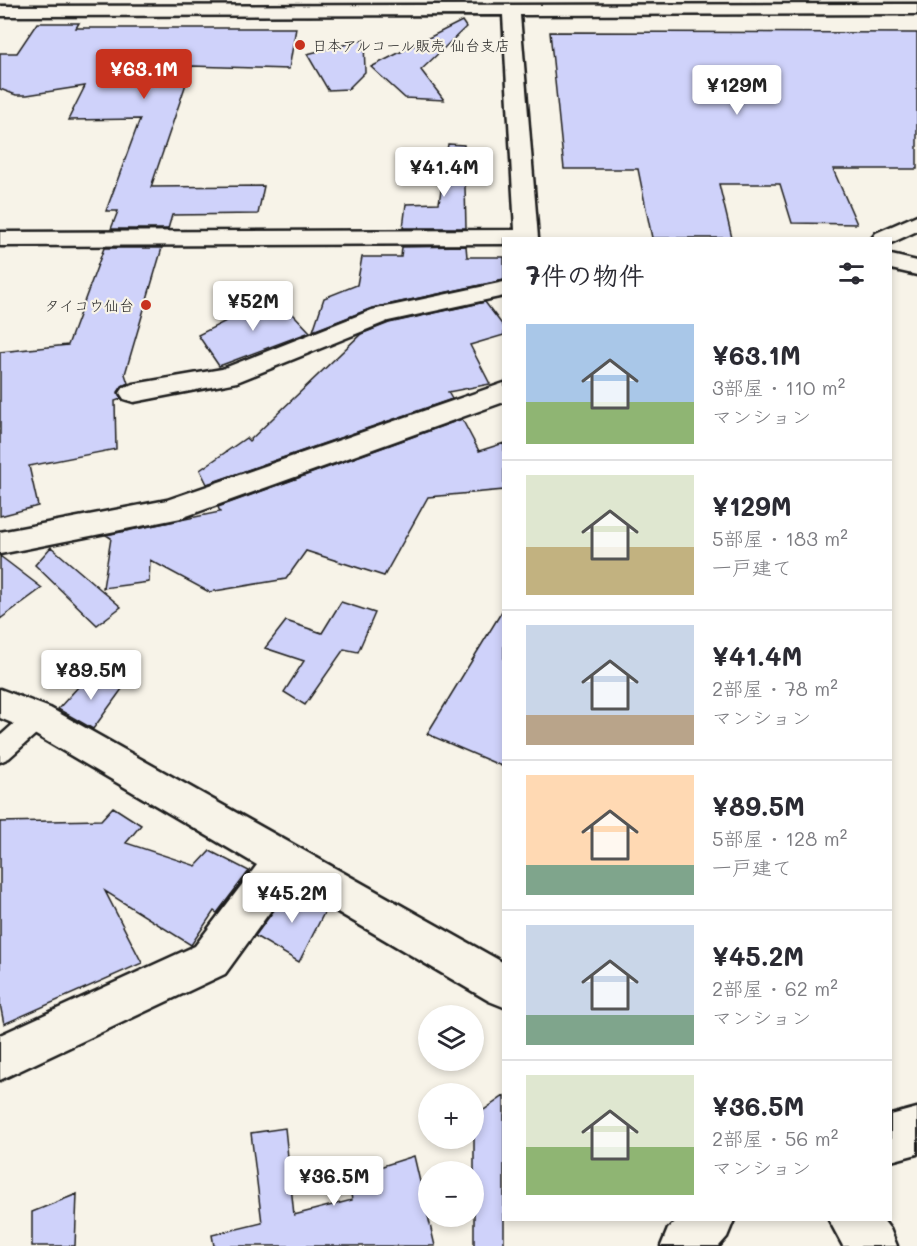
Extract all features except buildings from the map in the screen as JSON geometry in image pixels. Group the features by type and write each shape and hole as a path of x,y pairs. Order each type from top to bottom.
{"street":[{"path":"0,11 511,10 905,6"},
{"path":"511,10 526,237"},
{"path":"886,237 917,222"},
{"path":"0,239 502,238"},
{"path":"892,262 917,268"},
{"path":"134,393 228,376 381,315 502,289"},
{"path":"0,543 170,510 453,412 502,393"},
{"path":"0,703 37,718 502,985"},
{"path":"0,1058 210,960 284,860"},
{"path":"892,1138 917,1131"},
{"path":"685,1246 709,1221"},
{"path":"854,1221 873,1246"}],"lane":[{"path":"0,751 37,718"}],"place":[{"name":"日本アルコール販売 仙台支店","path":"300,45"},
{"name":"タイコウ仙台","path":"146,305"}]}
